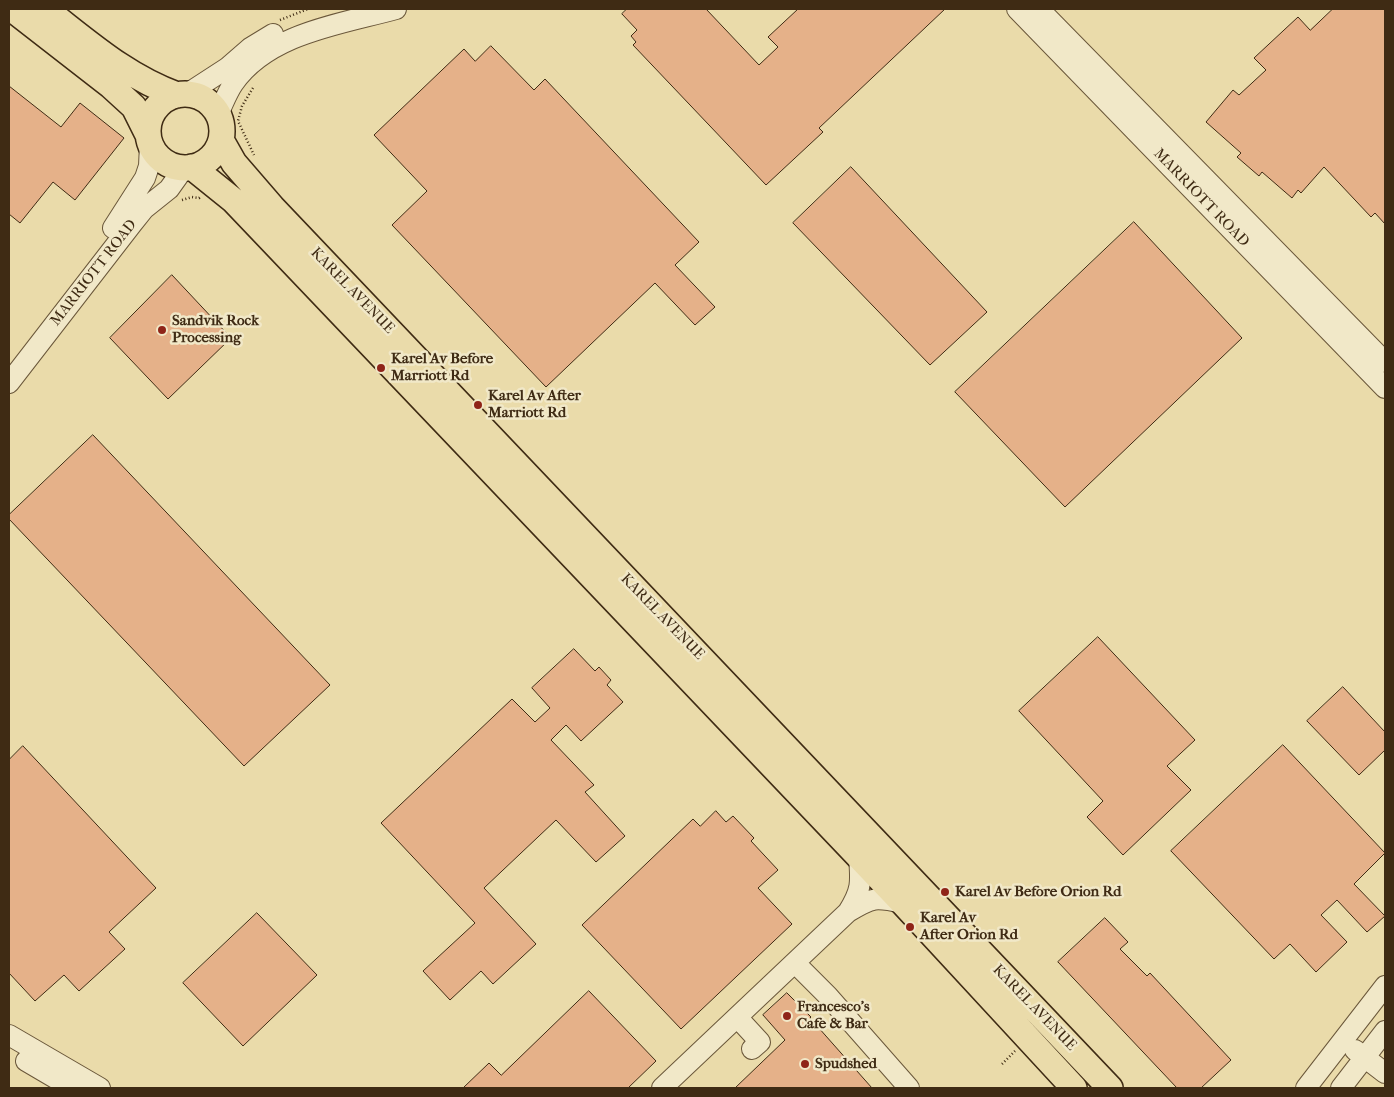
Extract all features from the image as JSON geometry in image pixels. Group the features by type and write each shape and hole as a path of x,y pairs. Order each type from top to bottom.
{"main road":[{"name":"KAREL AVENUE","path":"12,9 111,86 134,107 148,138 163,161 188,168 233,200 903,903 1074,1088"},
{"path":"44,9 125,71 153,86 205,100 218,114"},
{"path":"148,138 152,112 167,98 182,94"},
{"name":"KAREL AVENUE","path":"218,114 222,131 221,140 234,163 272,207 1110,1088"},
{"path":"188,168 210,158 221,140"},
{"path":"1010,983 1008,993 1016,1008 1033,1030 1055,1068"}],"street":[{"path":"182,94 268,37 304,21 348,9"},
{"path":"218,114 237,80 258,59 276,48 297,37 396,9"},
{"name":"MARRIOTT ROAD","path":"1017,9 1385,388"},
{"name":"MARRIOTT ROAD","path":"1039,9 1385,362"},
{"name":"MARRIOTT ROAD","path":"9,362 122,216 145,178 149,166 148,138"},
{"name":"MARRIOTT ROAD","path":"9,383 144,209 169,189 188,168"},
{"path":"662,1088 796,964 848,912 859,895 861,883 859,857"},
{"path":"848,912 867,901 878,898 903,903"},
{"path":"796,964 832,992 918,1088"},
{"path":"1306,1088 1385,986"},
{"path":"737,1017 760,1042 752,1049"},
{"path":"1341,1088 1385,1031"},
{"path":"9,1035 100,1088"},
{"path":"1343,1040 1385,1073"},
{"path":"9,1051 72,1088"}],"path":[{"path":"242,106 238,121 254,156"}],"building":[{"path":"627,9 706,9 759,65 778,47 768,37 798,9 945,9 819,128 823,132 766,185 633,45 636,42 631,36 637,30 622,14"},
{"path":"1333,9 1385,9 1385,224 1375,213 1371,217 1324,167 1301,193 1298,190 1292,198 1262,172 1259,176 1237,157 1241,153 1206,122 1233,90 1239,95 1266,70 1254,58 1298,17 1310,30"},
{"path":"491,46 534,90 545,79 699,242 675,265 715,307 695,325 655,283 546,387 392,225 427,191 374,135 464,49 475,61"},
{"path":"9,86 61,127 80,103 124,138 75,200 53,182 20,223 9,214"},
{"path":"851,167 987,312 930,365 793,223"},
{"path":"1134,222 1242,338 1065,507 955,392"},
{"path":"172,275 231,338 168,399 110,338"},
{"path":"93,435 330,685 244,766 9,519 9,515"},
{"path":"1098,637 1195,740 1167,766 1191,790 1123,855 1087,817 1103,801 1019,711"},
{"path":"574,649 595,671 599,667 611,680 607,685 623,702 581,741 566,725 551,740 594,785 585,792 625,836 596,862 556,820 484,888 536,944 493,984 481,971 450,1000 423,971 475,923 381,823 512,699 535,722 550,708 532,688"},
{"path":"1343,687 1385,732 1385,750 1359,775 1307,721"},
{"path":"1283,745 1385,853 1354,884 1385,916 1367,932 1337,900 1321,915 1347,942 1316,972 1290,944 1274,959 1171,851"},
{"path":"23,746 156,888 109,932 125,949 79,991 64,975 35,1001 9,973 9,760"},
{"path":"716,811 726,822 733,816 754,838 751,841 778,870 758,888 792,924 681,1029 582,925 693,819 700,826"},
{"path":"257,913 317,975 243,1046 183,983"},
{"path":"1105,918 1128,942 1120,949 1147,976 1150,973 1231,1060 1201,1088 1177,1088 1058,962"},
{"path":"589,991 656,1061 628,1088 463,1088 489,1063 501,1075"},
{"name":"Spudshed","path":"787,993 811,1017 872,1088 735,1088 785,1040 763,1015"}],"place":[{"name":"Sandvik Rock Processing","path":"162,330"},
{"name":"Karel Av Before Marriott Rd","path":"381,368"},
{"name":"Karel Av After Marriott Rd","path":"478,405"},
{"name":"Karel Av Before Orion Rd","path":"945,892"},
{"name":"Karel Av After Orion Rd","path":"910,927"},
{"name":"Francesco's Cafe & Bar","path":"787,1016"},
{"name":"Spudshed","path":"805,1064"}]}
